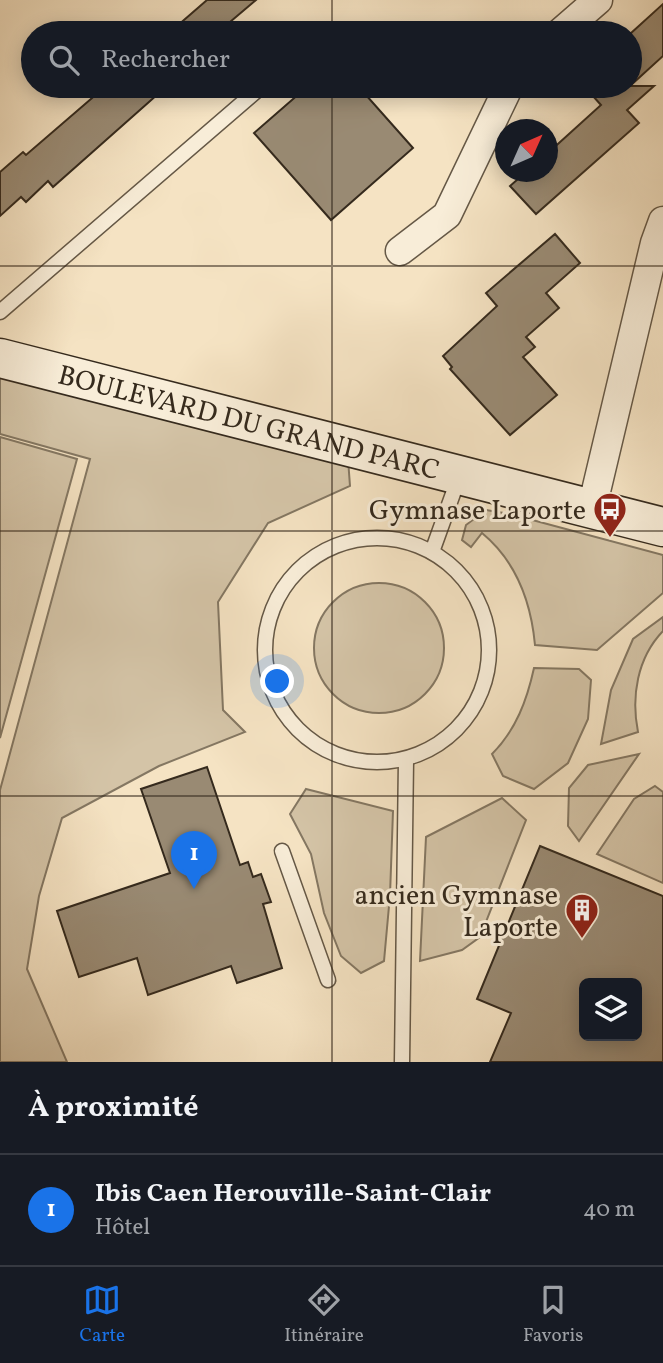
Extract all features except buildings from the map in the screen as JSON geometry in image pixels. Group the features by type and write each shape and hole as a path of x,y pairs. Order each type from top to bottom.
{"street":[{"path":"574,21 598,0"},
{"path":"400,251 447,215 503,98"},
{"path":"592,508 655,243 663,221"},
{"name":"BOULEVARD DU GRAND PARC","path":"0,358 663,527"}],"lane":[{"path":"0,312 248,98"},
{"path":"432,552 460,475"},
{"path":"361,538 397,539 432,552 458,571 477,597 488,628 490,661 481,694 464,724 438,746 406,760 369,763 334,755 303,735 279,707 266,673 265,636 275,601 296,571 326,549 361,538"},
{"path":"402,1062 406,760"},
{"path":"282,851 328,980"}],"shaded area":[{"path":"0,368 348,459 350,486 268,523 218,602 223,710 245,732 159,766 62,818 39,896 27,969 67,1062 0,1062 0,790 90,459 0,434"},
{"path":"0,437 77,459 0,738"},
{"path":"486,510 663,555 663,593 597,650 535,645 526,598 504,557 482,533 471,547 462,540 466,525"},
{"path":"379,583 404,588 425,602 439,623 444,648 439,673 425,694 404,708 379,713 354,708 333,694 319,673 314,648 319,623 333,602 354,588"},
{"path":"663,617 663,631 647,653 638,678 635,705 638,732 601,744 611,690 633,639"},
{"path":"534,668 579,669 591,680 588,719 568,763 534,789 503,776 492,754 508,735 519,714"},
{"path":"639,754 579,841 568,826 569,788 588,765"},
{"path":"655,786 663,792 663,883 597,854 634,799"},
{"path":"306,789 393,811 384,961 361,973 341,956 324,913 311,854 290,814"},
{"path":"502,798 526,820 480,937 462,950 420,961 426,837"}],"place":[{"name":"Gymnase Laporte","path":"610,539"},
{"name":"Ibis Caen Herouville-Saint-Clair","path":"194,889"},
{"name":"ancien Gymnase Laporte","path":"582,940"}]}
